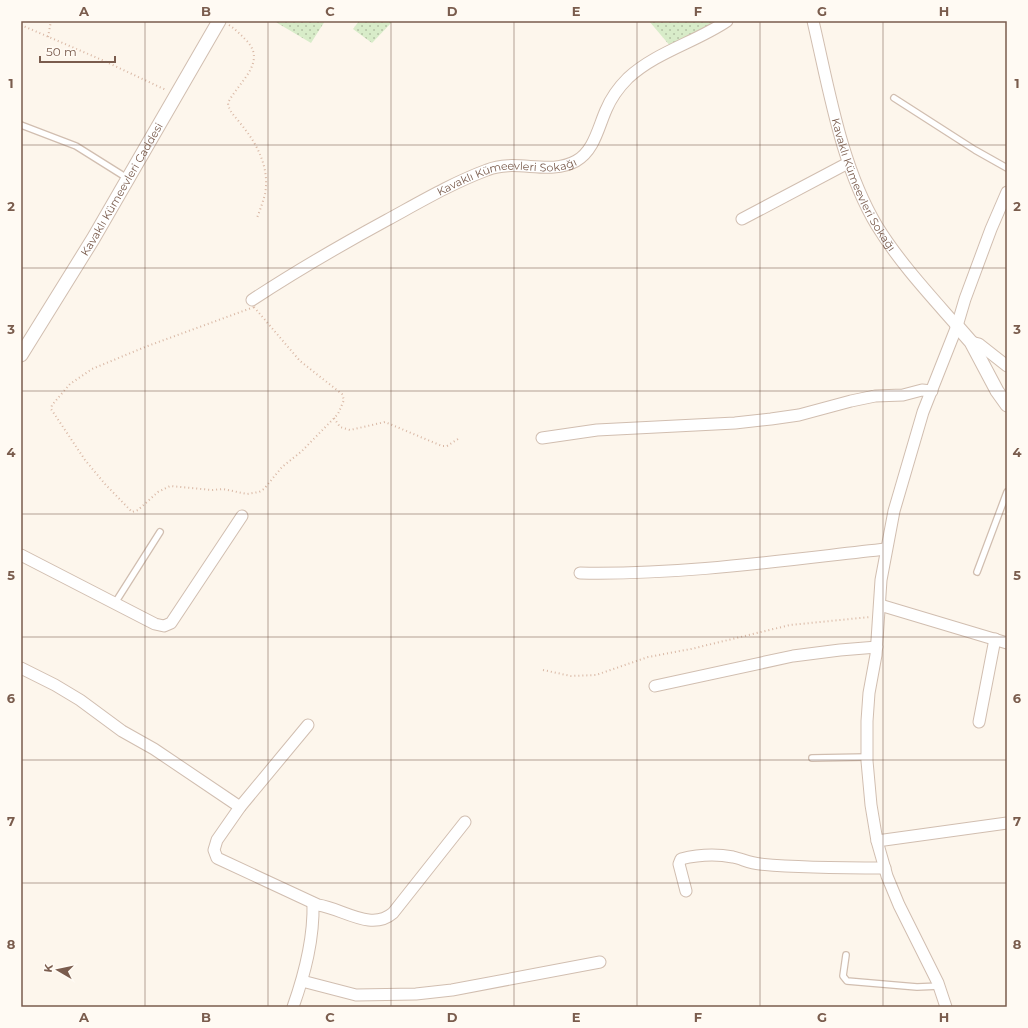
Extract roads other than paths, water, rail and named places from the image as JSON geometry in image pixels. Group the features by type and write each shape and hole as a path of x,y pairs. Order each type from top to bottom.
{"street":[{"name":"Kavaklı Kümeevleri Sokağı","path":"252,300 282,281 431,195 482,172 496,167 512,165 560,167 576,161 587,153 613,97 629,78 649,63 727,21"},
{"name":"Kavaklı Kümeevleri Sokağı","path":"814,21 841,140 856,184 878,227 916,280 957,326"},
{"name":"Kavaklı Kümeevleri Caddesi","path":"21,355 93,239 176,95 224,23"},
{"path":"742,219 848,163"},
{"path":"935,1007 945,1002 940,986 898,905 877,841 871,805 867,757 869,693 877,647 881,580 894,511 923,412 957,326 965,299 991,229 1007,192"},
{"path":"957,326 971,342 994,385 1007,405"},
{"path":"971,342 979,344 1007,366"},
{"path":"542,438 597,430 771,420 799,415 875,396 903,395 922,390 932,391"},
{"path":"21,554 155,624 164,626 169,625 242,516"},
{"path":"580,573 658,572 705,569 886,549"},
{"path":"879,611 1007,643"},
{"path":"979,722 995,639"},
{"path":"655,686 793,656 877,647"},
{"path":"21,668 56,685 80,700 118,727 154,749 240,807"},
{"path":"308,724 240,807 217,840 214,850 217,858 313,902 360,918 375,921 384,920 389,917 433,864 465,822"},
{"path":"877,841 1007,822"},
{"path":"686,891 679,864 680,860 689,857 728,856 752,863 769,865 824,868 885,868"},
{"path":"293,1007 307,962 312,931 313,902"},
{"path":"302,981 356,995 416,994 452,990 600,962"}],"lane":[{"path":"894,98 975,150 1007,168"},
{"path":"21,125 76,146 128,179"},
{"path":"977,572 1007,492"},
{"path":"115,603 160,532"},
{"path":"812,758 867,757"},
{"path":"846,955 843,976 847,981 917,987 940,986"}]}
